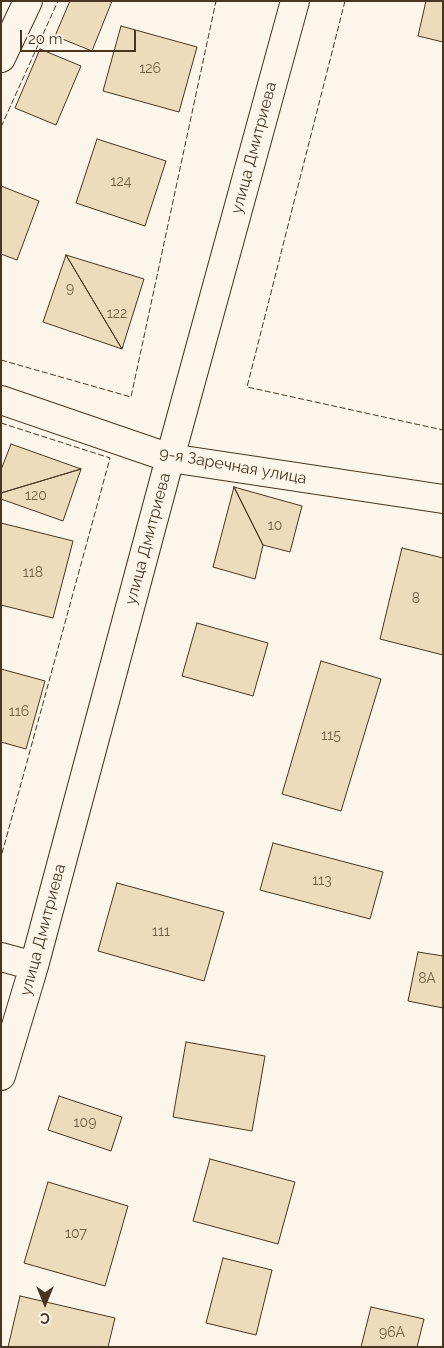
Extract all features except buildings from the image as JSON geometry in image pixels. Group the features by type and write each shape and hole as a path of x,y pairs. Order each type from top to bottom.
{"street":[{"path":"1,58 28,1"},
{"name":"улица Дмитриева","path":"1,1076 34,966 295,1"},
{"name":"9-я Заречная улица","path":"1,400 170,458 443,499"},
{"path":"1,957 34,966"}],"fence":[{"path":"1,127 58,1"},
{"path":"1,360 131,397 216,1"},
{"path":"345,1 247,387 443,430"},
{"path":"1,423 110,458 1,857"}]}
